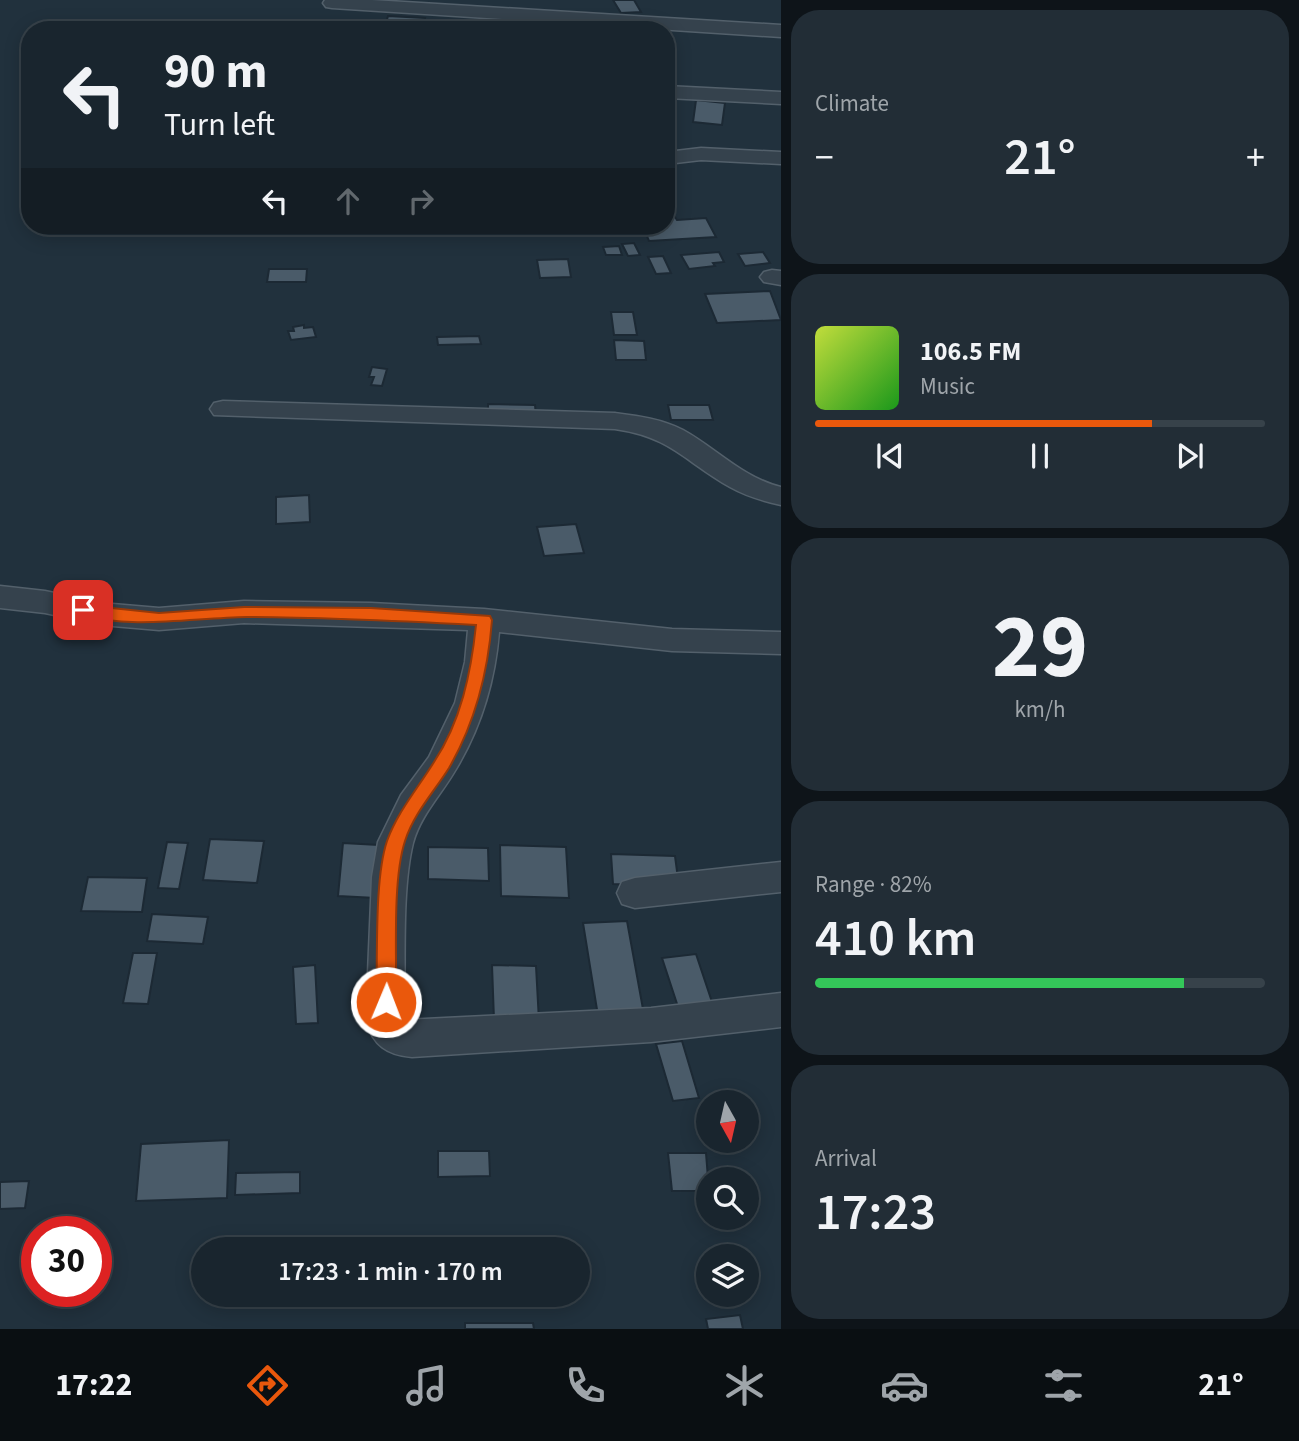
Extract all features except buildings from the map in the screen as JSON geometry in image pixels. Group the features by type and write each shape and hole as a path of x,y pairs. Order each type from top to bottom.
{"street":[{"path":"332,2 626,21"},
{"path":"675,24 781,31"},
{"path":"675,92 781,98"},
{"path":"675,157 701,154 781,158"},
{"path":"223,410 615,421 646,425 676,438 732,476 764,493 781,496"},
{"path":"0,597 45,601 101,614 159,619 244,612 371,614 485,620 672,640 781,643"},
{"path":"485,620 481,662 471,704 442,764 413,805 396,842 390,877 385,1021 387,1030 398,1038 412,1039 651,1026 781,1010"},
{"path":"635,892 781,877"}],"route":[{"path":"83,610 159,619 244,612 371,614 485,620 481,662 471,704 442,764 413,805 396,842 390,877 386,1002"}]}
